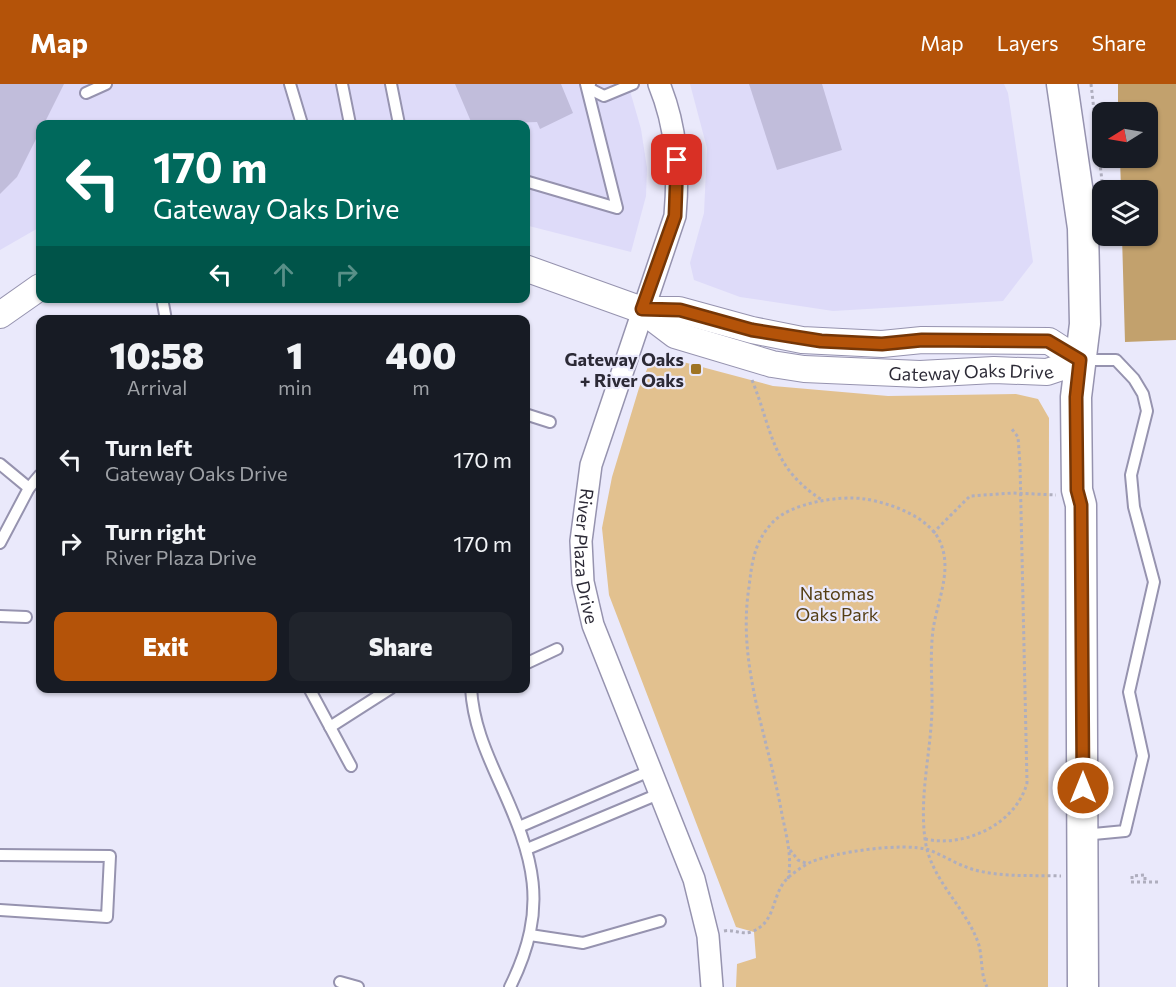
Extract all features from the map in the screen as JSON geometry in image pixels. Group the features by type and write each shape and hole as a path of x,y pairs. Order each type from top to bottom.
{"main road":[{"path":"1062,84 1083,228 1085,324 1076,397 1077,490 1081,505 1083,987"}],"street":[{"name":"River Plaza Drive","path":"659,84 675,135 677,187 675,216 591,465 581,541 583,582 593,625 694,879 708,936 712,987"},
{"name":"Gateway Oaks Drive","path":"530,270 642,309 680,310 752,330 821,341 882,344 922,340 1048,341 1080,360"},
{"path":"0,315 36,290"},
{"name":"Gateway Oaks Drive","path":"642,309 675,335 761,360 804,369 920,374 966,370 1047,372 1080,360"}],"lane":[{"path":"86,93 106,84"},
{"path":"290,84 301,120"},
{"path":"342,84 349,120"},
{"path":"391,84 398,120"},
{"path":"588,85 604,96 633,84"},
{"path":"530,182 617,208 588,85"},
{"path":"1080,360 1116,360 1134,379 1143,394 1147,411 1131,475 1134,507 1154,582 1129,692 1143,756 1125,831 1083,835"},
{"path":"530,416 550,422"},
{"path":"0,464 29,488"},
{"path":"0,543 29,488 36,480"},
{"path":"0,616 26,616"},
{"path":"530,662 557,649"},
{"path":"312,693 351,766"},
{"path":"330,727 383,693"},
{"path":"473,693 482,742 527,849 534,897 530,935 510,987"},
{"path":"519,827 652,770"},
{"path":"527,849 661,793"},
{"path":"0,855 110,856 107,917 0,910"},
{"path":"530,935 583,943 660,921"},
{"path":"340,982 358,987"}],"path":[{"path":"1090,84 1102,180"},
{"path":"750,376 775,450 803,488 823,501"},
{"path":"925,839 957,841 990,828 1014,810 1024,793 1028,772 1020,493 1018,438 1011,428"},
{"path":"933,533 970,496 1042,494"},
{"path":"708,936 731,929 749,933 759,928 769,918 788,879 789,849 777,785 751,678 746,598 751,560 767,528 785,513 823,501 853,498 902,507 933,533 942,547 945,570 933,629 931,726 924,786 926,849 929,862 964,913 979,944 987,987"},
{"path":"789,849 798,860 808,864"},
{"path":"788,879 808,864 838,854 868,850 926,849 957,864 983,872 1020,877 1084,876"},
{"path":"1131,881 1158,882"}],"shaded area":[{"path":"0,84 628,84 641,129 647,168 646,196 631,252 530,226 530,120 36,120 36,229 0,250"},
{"path":"690,84 1004,84 1008,93 1033,262 1003,301 833,311 740,297 694,280 690,263 704,213 707,148"},
{"path":"1118,84 1176,84 1176,340 1125,342 1122,246 1158,246 1158,180 1121,180 1120,168 1158,168 1158,102 1118,102"}],"green space":[{"name":"Natomas Oaks Park","path":"668,358 773,386 888,396 1016,394 1038,399 1049,418 1048,987 736,987 737,964 756,958 754,932 736,927 609,595 602,528 612,477 639,388 651,360"}],"building":[{"path":"0,84 64,84 46,120 36,120 36,139 17,177 0,194"},
{"path":"455,84 561,84 573,113 540,129 537,122 530,122 530,120 470,120"},
{"path":"749,84 822,84 842,150 777,170"}],"place":[{"name":"Gateway Oaks + River Oaks","path":"696,369"}],"route":[{"path":"677,160 675,216 642,309 680,310 752,330 802,340 882,344 922,340 1048,341 1080,360 1076,397 1077,490 1081,505 1083,788"}]}
